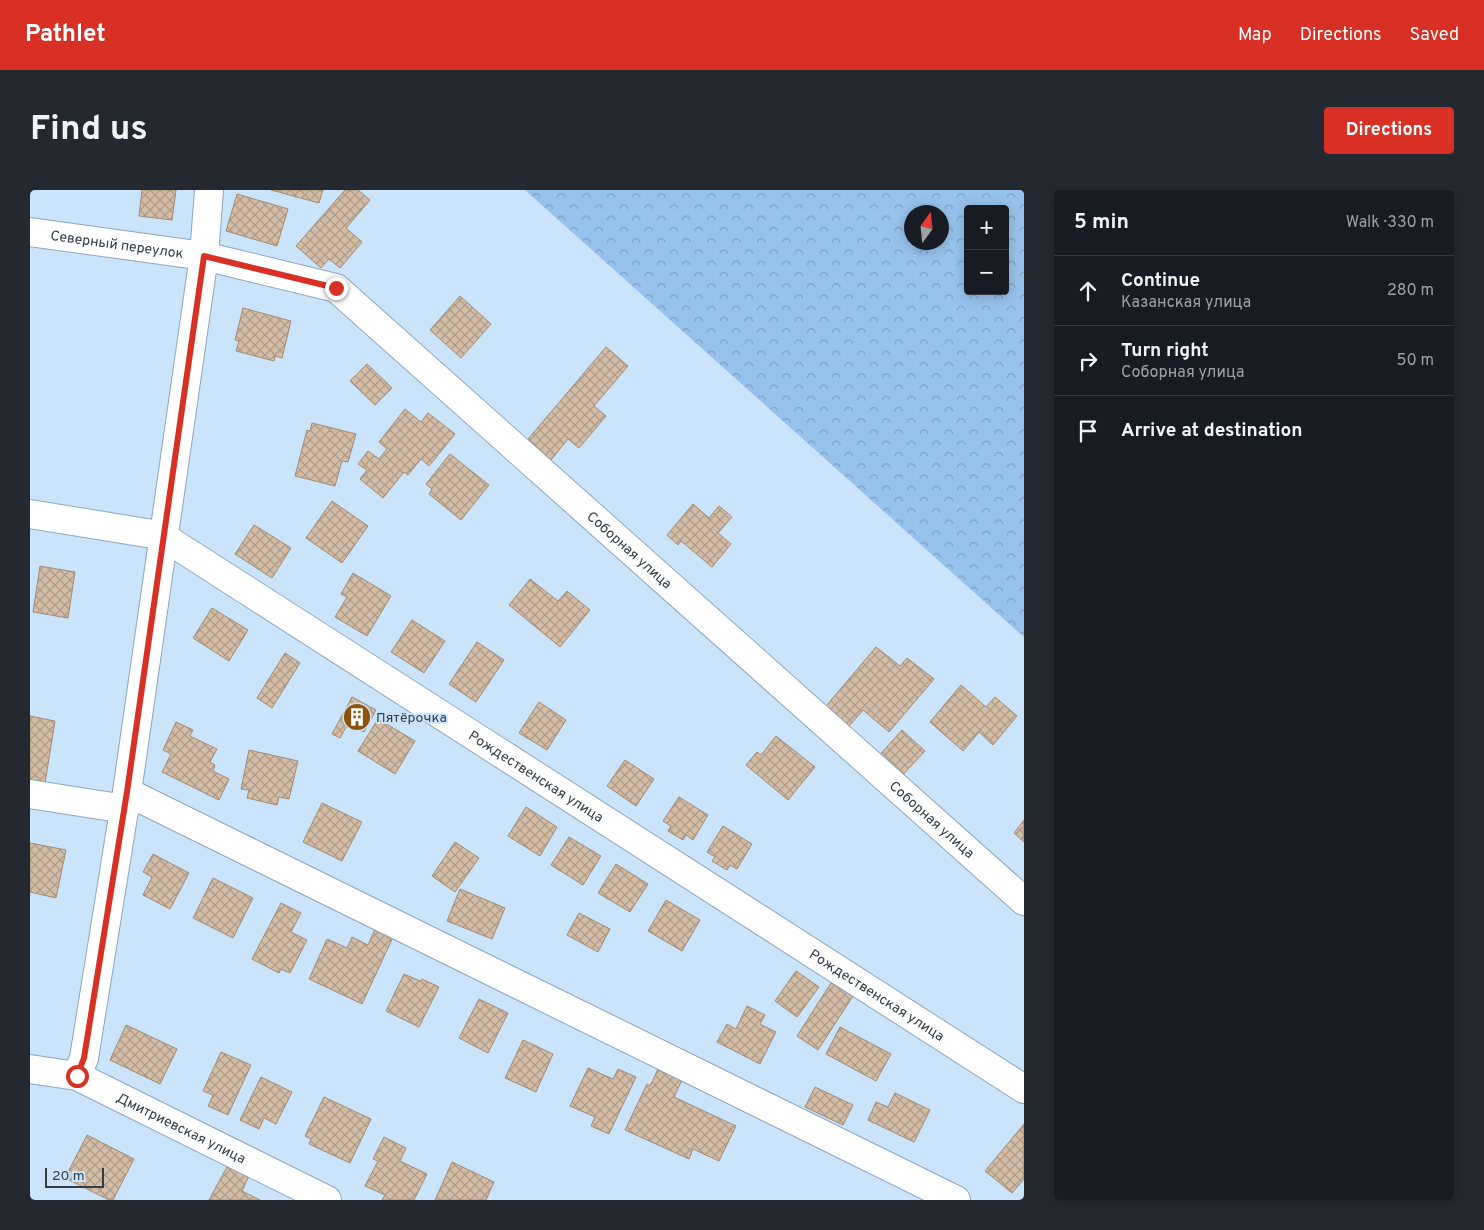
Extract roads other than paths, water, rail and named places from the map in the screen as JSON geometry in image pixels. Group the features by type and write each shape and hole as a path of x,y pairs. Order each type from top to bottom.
{"street":[{"path":"77,1076 84,1058 126,800 204,256 209,190"},
{"name":"Северный переулок","path":"30,232 204,256"},
{"name":"Соборная улица","path":"204,256 336,288 1024,902"},
{"name":"Рождественская улица","path":"30,514 165,536 173,543 1024,1089"},
{"path":"30,794 126,800 956,1200"},
{"name":"Дмитриевская улица","path":"30,1068 77,1076 327,1200"}],"place":[{"name":"Пятёрочка","path":"357,717"}]}
